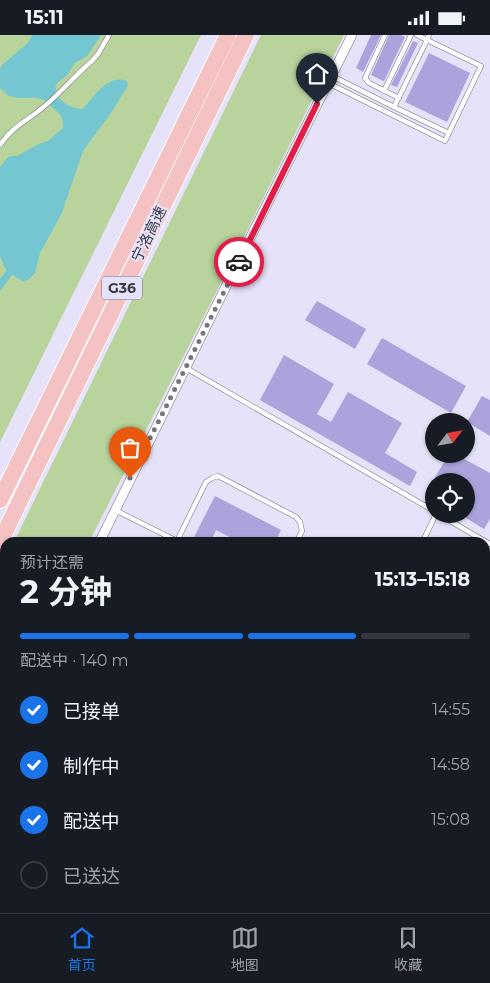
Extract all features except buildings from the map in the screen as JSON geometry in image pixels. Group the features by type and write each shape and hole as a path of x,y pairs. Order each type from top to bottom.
{"highway":[{"name":"宁洛高速","path":"0,501 228,35"},
{"name":"宁洛高速","path":"2,537 246,35"}],"street":[{"path":"102,537 352,35"}],"lane":[{"path":"0,145 17,125 40,110 92,61 109,35"},
{"path":"385,35 365,75 367,82 399,98"},
{"path":"384,91 411,35"},
{"path":"330,80 445,141 482,67 428,37 417,35"},
{"path":"394,107 428,37"},
{"path":"330,80 449,133"},
{"path":"186,368 425,507"},
{"path":"179,537 206,482 212,477 218,477 296,517 300,522 302,531 299,537"},
{"path":"115,510 167,537"},
{"path":"425,537 431,523"},
{"path":"453,523 478,537"}],"shaded area":[{"path":"0,35 201,35 0,442"},
{"path":"32,35 101,35 87,56 75,63 67,75 56,84 57,94 68,105 83,109 102,87 114,80 127,81 128,85 113,110 83,151 61,215 40,253 35,273 28,280 23,281 12,275 0,291 0,279 7,270 0,255 0,167 8,157 17,156 48,141 63,128 60,114 44,100 38,98 15,98 5,93 0,87 0,70 2,65 28,43"},
{"path":"261,35 344,35 92,537 16,537"}],"way so far":[{"path":"130,478 239,262"}],"route":[{"path":"239,262 317,104"}]}
